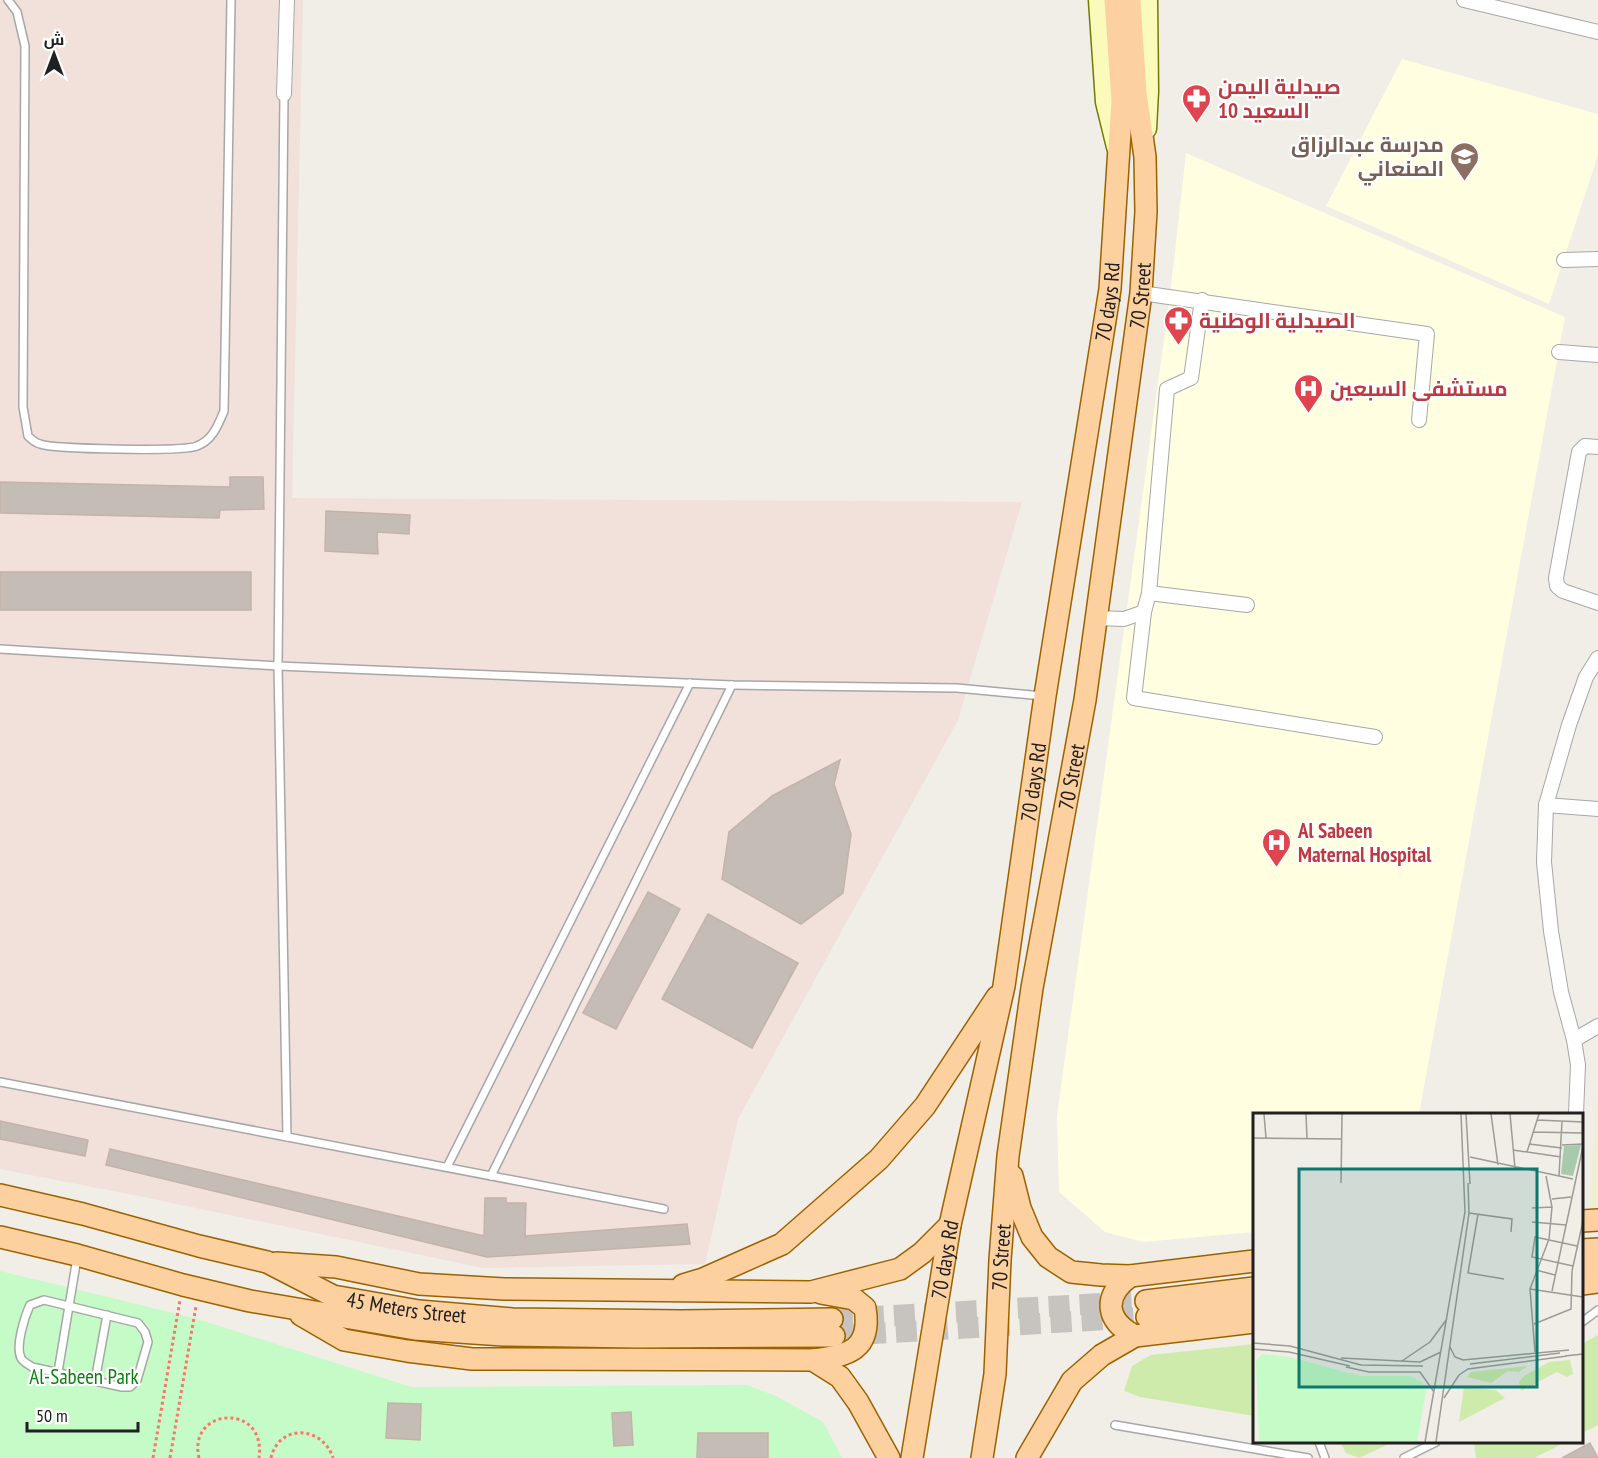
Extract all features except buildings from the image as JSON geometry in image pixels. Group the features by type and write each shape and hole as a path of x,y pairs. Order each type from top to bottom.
{"main road":[{"path":"1098,0 1105,102 1119,162"},
{"path":"1115,0 1129,97"},
{"path":"1129,97 1130,0"},
{"path":"1145,157 1149,91 1148,0"},
{"name":"70 days Rd","path":"912,1458 950,1225 1004,986 1045,696 1110,289 1119,162 1129,97"},
{"name":"70 Street","path":"982,1458 995,1374 1008,1156 1032,988 1085,700 1141,293 1146,212 1145,157 1129,97"},
{"path":"666,1291 703,1279 782,1244 879,1159 925,1106 1004,986"},
{"path":"1008,1156 1020,1208 1032,1237 1048,1257 1071,1272 1130,1276 1253,1260"},
{"name":"45 Meters Street","path":"0,1195 267,1262 333,1296 419,1311 512,1319 681,1321 833,1327 637,1337 503,1335 416,1329 288,1308 191,1287 78,1255 0,1237"},
{"path":"1583,1221 1598,1220"},
{"path":"811,1292 900,1269 922,1253 950,1225"},
{"path":"1583,1250 1598,1248"},
{"path":"267,1262 336,1267 419,1284 504,1289 811,1292 854,1299 865,1308 867,1323 864,1338 854,1350 840,1357 813,1360 472,1359 344,1340 288,1308"},
{"path":"1583,1265 1598,1264"},
{"path":"1130,1276 1118,1285 1111,1300 1113,1315 1121,1328 1135,1336"},
{"path":"1583,1284 1598,1282"},
{"path":"1253,1288 1147,1309 1253,1303"},
{"path":"1027,1458 1072,1381 1102,1355 1135,1336 1253,1322"},
{"path":"813,1360 840,1377 858,1402 889,1458"}],"street":[{"path":"284,94 287,0"},
{"path":"1464,0 1598,32"},
{"path":"1564,260 1598,259"},
{"path":"1141,293 1427,334 1419,420"},
{"path":"1202,300 1191,378 1167,388 1149,593 1144,612 1134,698 1375,737"},
{"path":"1559,352 1598,355"},
{"path":"1598,447 1585,446 1579,452 1556,578 1557,586 1563,591 1598,603"},
{"path":"1149,593 1247,605"},
{"path":"1095,618 1124,619 1144,612"},
{"path":"1576,1113 1578,1065 1561,992 1544,862 1546,804 1569,725 1592,678 1598,658"},
{"path":"1546,804 1598,809"},
{"path":"1574,1040 1598,1026"}],"lane":[{"path":"8,0 17,12 25,46 23,407 28,436 40,444 174,450 198,446 215,434 224,411 231,0"},
{"path":"284,94 278,666 287,1137"},
{"path":"0,649 278,666 732,685 957,688 1045,696"},
{"path":"447,1167 690,683"},
{"path":"491,1176 732,685"},
{"path":"0,1082 664,1209"},
{"path":"58,1372 78,1255"},
{"path":"44,1300 107,1315 138,1323 145,1332 148,1342 137,1380 130,1387 32,1367 22,1360 18,1350 30,1305 44,1300"},
{"path":"1583,1321 1598,1311"},
{"path":"94,1381 107,1315"},
{"path":"1115,1425 1308,1458"},
{"path":"1319,1443 1324,1458"},
{"path":"1404,1458 1434,1443"}],"path":[{"path":"153,1458 191,1287"},
{"path":"170,1458 191,1287"},
{"path":"199,1458 197,1450 202,1432 209,1424 228,1417 248,1423 257,1433 261,1446 259,1458"},
{"path":"271,1458 274,1448 282,1439 301,1432 321,1439 330,1449 333,1458"}],"shaded area":[{"path":"0,0 303,0 292,498 1022,502 958,720 738,1119 705,1264 483,1268 0,1169"},
{"name":"مدرسة عبدالرزاق الصنعاني","path":"1402,59 1598,114 1598,155 1549,304 1326,206"},
{"name":"Al Sabeen Maternal Hospital","path":"1186,153 1565,317 1419,1113 1253,1113 1253,1232 1143,1242 1105,1232 1059,1192 1057,1116 1170,296"},
{"path":"1598,1101 1598,1207 1590,1208 1596,1102"}],"green space":[{"name":"Al-Sabeen Park","path":"0,1271 194,1318 411,1387 747,1385 776,1396 823,1422 842,1458 0,1458"},
{"path":"1598,1335 1598,1425 1583,1432 1583,1343"},
{"path":"1253,1344 1253,1416 1140,1397 1124,1391 1132,1366 1151,1355"},
{"path":"1341,1443 1391,1443 1359,1458 1346,1453"},
{"path":"1474,1443 1564,1443 1534,1458 1476,1458"}],"tunnel":[{"path":"832,1319 1146,1301"},
{"path":"834,1336 1147,1317"}],"place":[{"name":"صيدلية اليمن السعيد 10","path":"1197,124"},
{"name":"مدرسة عبدالرزاق الصنعاني","path":"1465,182"},
{"name":"الصيدلية الوطنية","path":"1178,346"},
{"name":"مستشفى السبعين","path":"1309,414"},
{"name":"Al Sabeen Maternal Hospital","path":"1277,868"}]}
